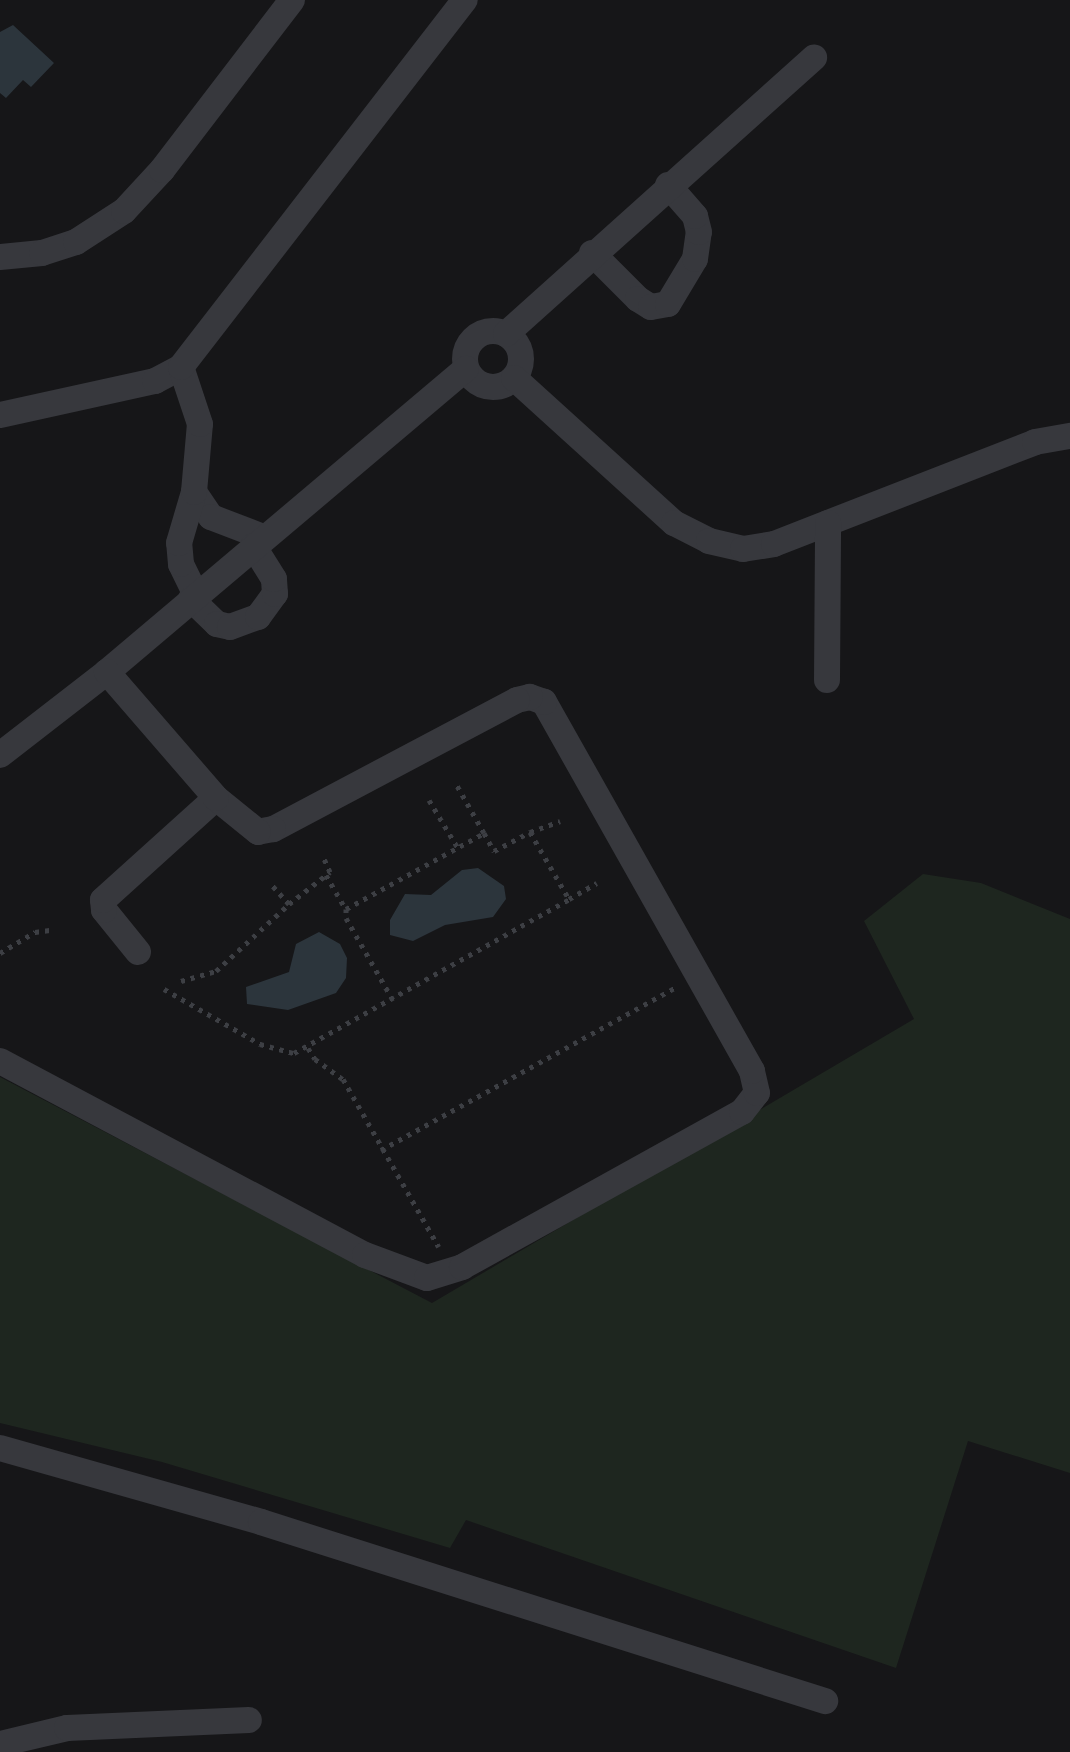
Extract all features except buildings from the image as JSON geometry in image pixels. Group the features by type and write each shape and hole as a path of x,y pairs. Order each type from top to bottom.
{"street":[{"path":"0,257 42,253 76,242 124,211 162,170 292,0"},
{"path":"0,415 155,381 181,367 465,0"},
{"path":"506,334 592,253 814,58"},
{"path":"592,253 638,299 658,308 668,304 699,245 695,216 668,185"},
{"path":"495,331 506,334 521,354 514,378 488,387 466,369 464,358 474,338 495,331"},
{"path":"181,367 200,424 194,492 179,543 181,564 194,597 217,624 230,627 258,617 275,594 274,579 258,541 211,517 194,492"},
{"path":"0,755 107,672 258,541 466,369"},
{"path":"514,378 690,533 726,547 753,549 1035,442 1070,436"},
{"path":"827,680 828,523"},
{"path":"0,1061 365,1255 427,1278 462,1267 742,1112 754,1100 752,1071 544,702 530,697 506,704 265,832 248,829 216,798 107,672"},
{"path":"138,952 104,910 103,900 216,798"},
{"path":"0,1448 246,1517 825,1701"},
{"path":"0,1744 67,1728 249,1720"}],"path":[{"path":"456,784 494,851 530,832 560,821"},
{"path":"429,800 458,848"},
{"path":"530,832 569,899"},
{"path":"346,909 484,833"},
{"path":"181,981 216,971 289,904 330,872 323,856"},
{"path":"326,875 346,909 346,918 393,1000"},
{"path":"164,989 260,1044 286,1054 308,1048 597,883"},
{"path":"272,885 289,904"},
{"path":"0,953 35,932 50,930"},
{"path":"381,1150 684,983"},
{"path":"308,1048 315,1059 343,1079 445,1259"}],"shaded area":[{"path":"13,25 54,63 31,87 23,80 6,98 0,93 0,32"},
{"path":"478,868 504,886 506,899 493,917 445,925 413,941 390,935 390,920 405,894 431,895 462,870"},
{"path":"923,874 981,883 1070,919 1070,1473 968,1441 896,1668 466,1520 450,1548 162,1462 0,1423 0,1077 432,1303 914,1019 864,921"},
{"path":"319,932 340,944 347,958 346,978 336,993 288,1010 247,1004 246,987 289,972 296,944"}]}
